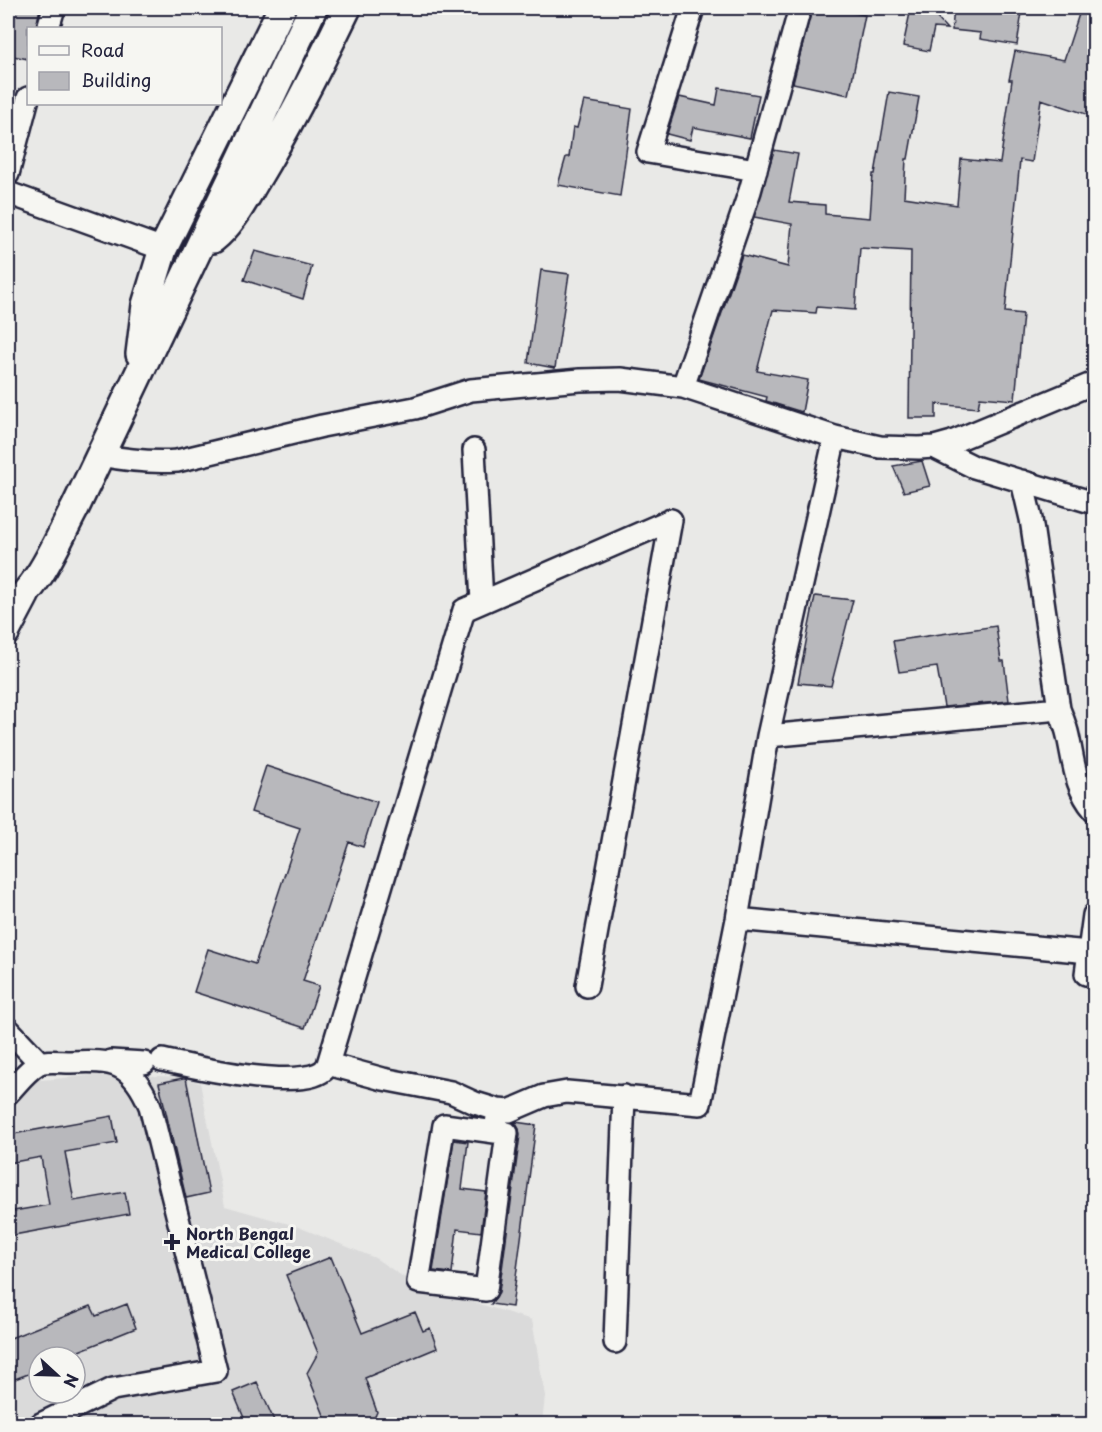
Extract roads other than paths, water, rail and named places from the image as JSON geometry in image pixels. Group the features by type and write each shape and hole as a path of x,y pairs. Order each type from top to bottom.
{"main road":[{"path":"137,376 146,305 163,249 282,8"},
{"path":"8,609 35,582 100,455 197,253 234,169 313,8"},
{"path":"197,253 222,232 247,195 310,84 347,8"}],"street":[{"path":"48,27 54,8"},
{"path":"693,8 648,152 756,170"},
{"path":"683,387 756,170 800,8"},
{"path":"8,174 27,102"},
{"path":"8,193 163,249"},
{"path":"100,455 133,462 177,461 322,426 415,408 471,390 580,380 620,380 683,387 835,436 880,447 934,447 1095,383"},
{"path":"328,1064 383,1079 451,1092 498,1110 509,1111 544,1096 567,1092 700,1104 737,919 768,736 835,436"},
{"path":"934,447 975,467 1095,503"},
{"path":"474,450 482,602"},
{"path":"1022,481 1031,519 1059,709 1067,733 1076,780 1085,799 1095,810"},
{"path":"8,1093 27,1072 40,1063 153,1061 224,1073 273,1078 309,1077 327,1069 464,610 671,520 587,986"},
{"path":"8,634 35,582"},
{"path":"768,736 1059,709"},
{"path":"1086,974 1095,915"},
{"path":"737,919 1089,952"},
{"path":"8,1029 40,1063"},
{"path":"41,1425 113,1389 216,1371 150,1106 136,1080 121,1068 102,1061"},
{"path":"615,1342 624,1096"},
{"path":"495,1132 498,1110"},
{"path":"444,1125 495,1132 507,1133 486,1290 418,1282 444,1125"}],"place":[{"name":"North Bengal Medical College","path":"172,1242"}]}
